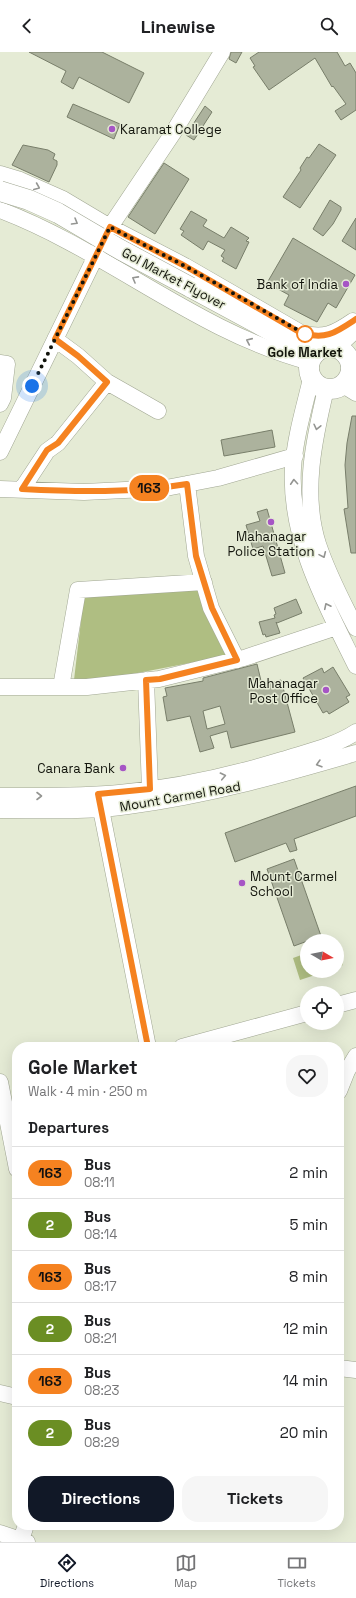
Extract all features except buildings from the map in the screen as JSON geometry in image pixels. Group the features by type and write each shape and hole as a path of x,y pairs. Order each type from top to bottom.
{"main road":[{"name":"Gol Market Flyover","path":"0,191 29,200 58,213 121,250 261,325 333,368"},
{"path":"333,368 356,328"}],"street":[{"path":"0,452 110,227 173,133 222,52"},
{"path":"0,174 20,180 63,199 110,227 185,266 301,333 322,337 336,333 356,319"},
{"path":"0,210 36,224 217,327 285,356 333,368"},
{"path":"55,339 78,356 107,382 158,411"},
{"path":"0,363 7,364 0,404"},
{"path":"333,368 300,421 293,469 295,503 304,551 337,627 356,666"},
{"path":"333,368 315,435 310,496 318,544 356,628"},
{"path":"22,489 47,450 58,443 107,382"},
{"path":"0,489 84,492 166,488 218,478 295,456"},
{"path":"187,484 196,556 212,608 237,660"},
{"path":"61,687 78,590 204,582"},
{"path":"0,688 87,687 160,679 237,660 337,627"},
{"path":"146,680 150,789"},
{"path":"0,796 59,796 99,802 150,789 183,784 248,770 346,739 356,732"},
{"name":"Mount Carmel Road","path":"0,810 99,802 135,805 213,792 260,781 356,753"},
{"path":"99,802 147,1042"},
{"path":"344,1004 356,1000"},
{"path":"201,1042 300,1016"},
{"path":"344,1078 356,1056"},
{"path":"0,1082 12,1143"},
{"path":"344,1369 356,1370"},
{"path":"0,1392 12,1396"},
{"path":"0,1533 24,1541 25,1530"}],"green space":[{"path":"198,590 226,656 122,676 74,680 84,595"},
{"path":"300,956 300,978 306,978 300,980 293,958"}],"bus line":[{"name":"163","path":"147,1042 98,794 150,789 146,680 160,679 237,660 212,608 196,556 187,484 166,488 84,492 22,489 47,450 58,443 107,382 78,356 55,339 110,227 185,266 301,333 322,337 336,333 356,319"}],"place":[{"name":"Karamat College","path":"112,129"},
{"name":"Bank of India","path":"346,284"},
{"name":"Gole Market","path":"305,334"},
{"name":"Mahanagar Police Station","path":"271,522"},
{"name":"Mahanagar Post Office","path":"326,690"},
{"name":"Canara Bank","path":"123,768"},
{"name":"Mount Carmel School","path":"242,883"}],"route":[{"path":"32,386 110,227 185,266 305,334"}]}
